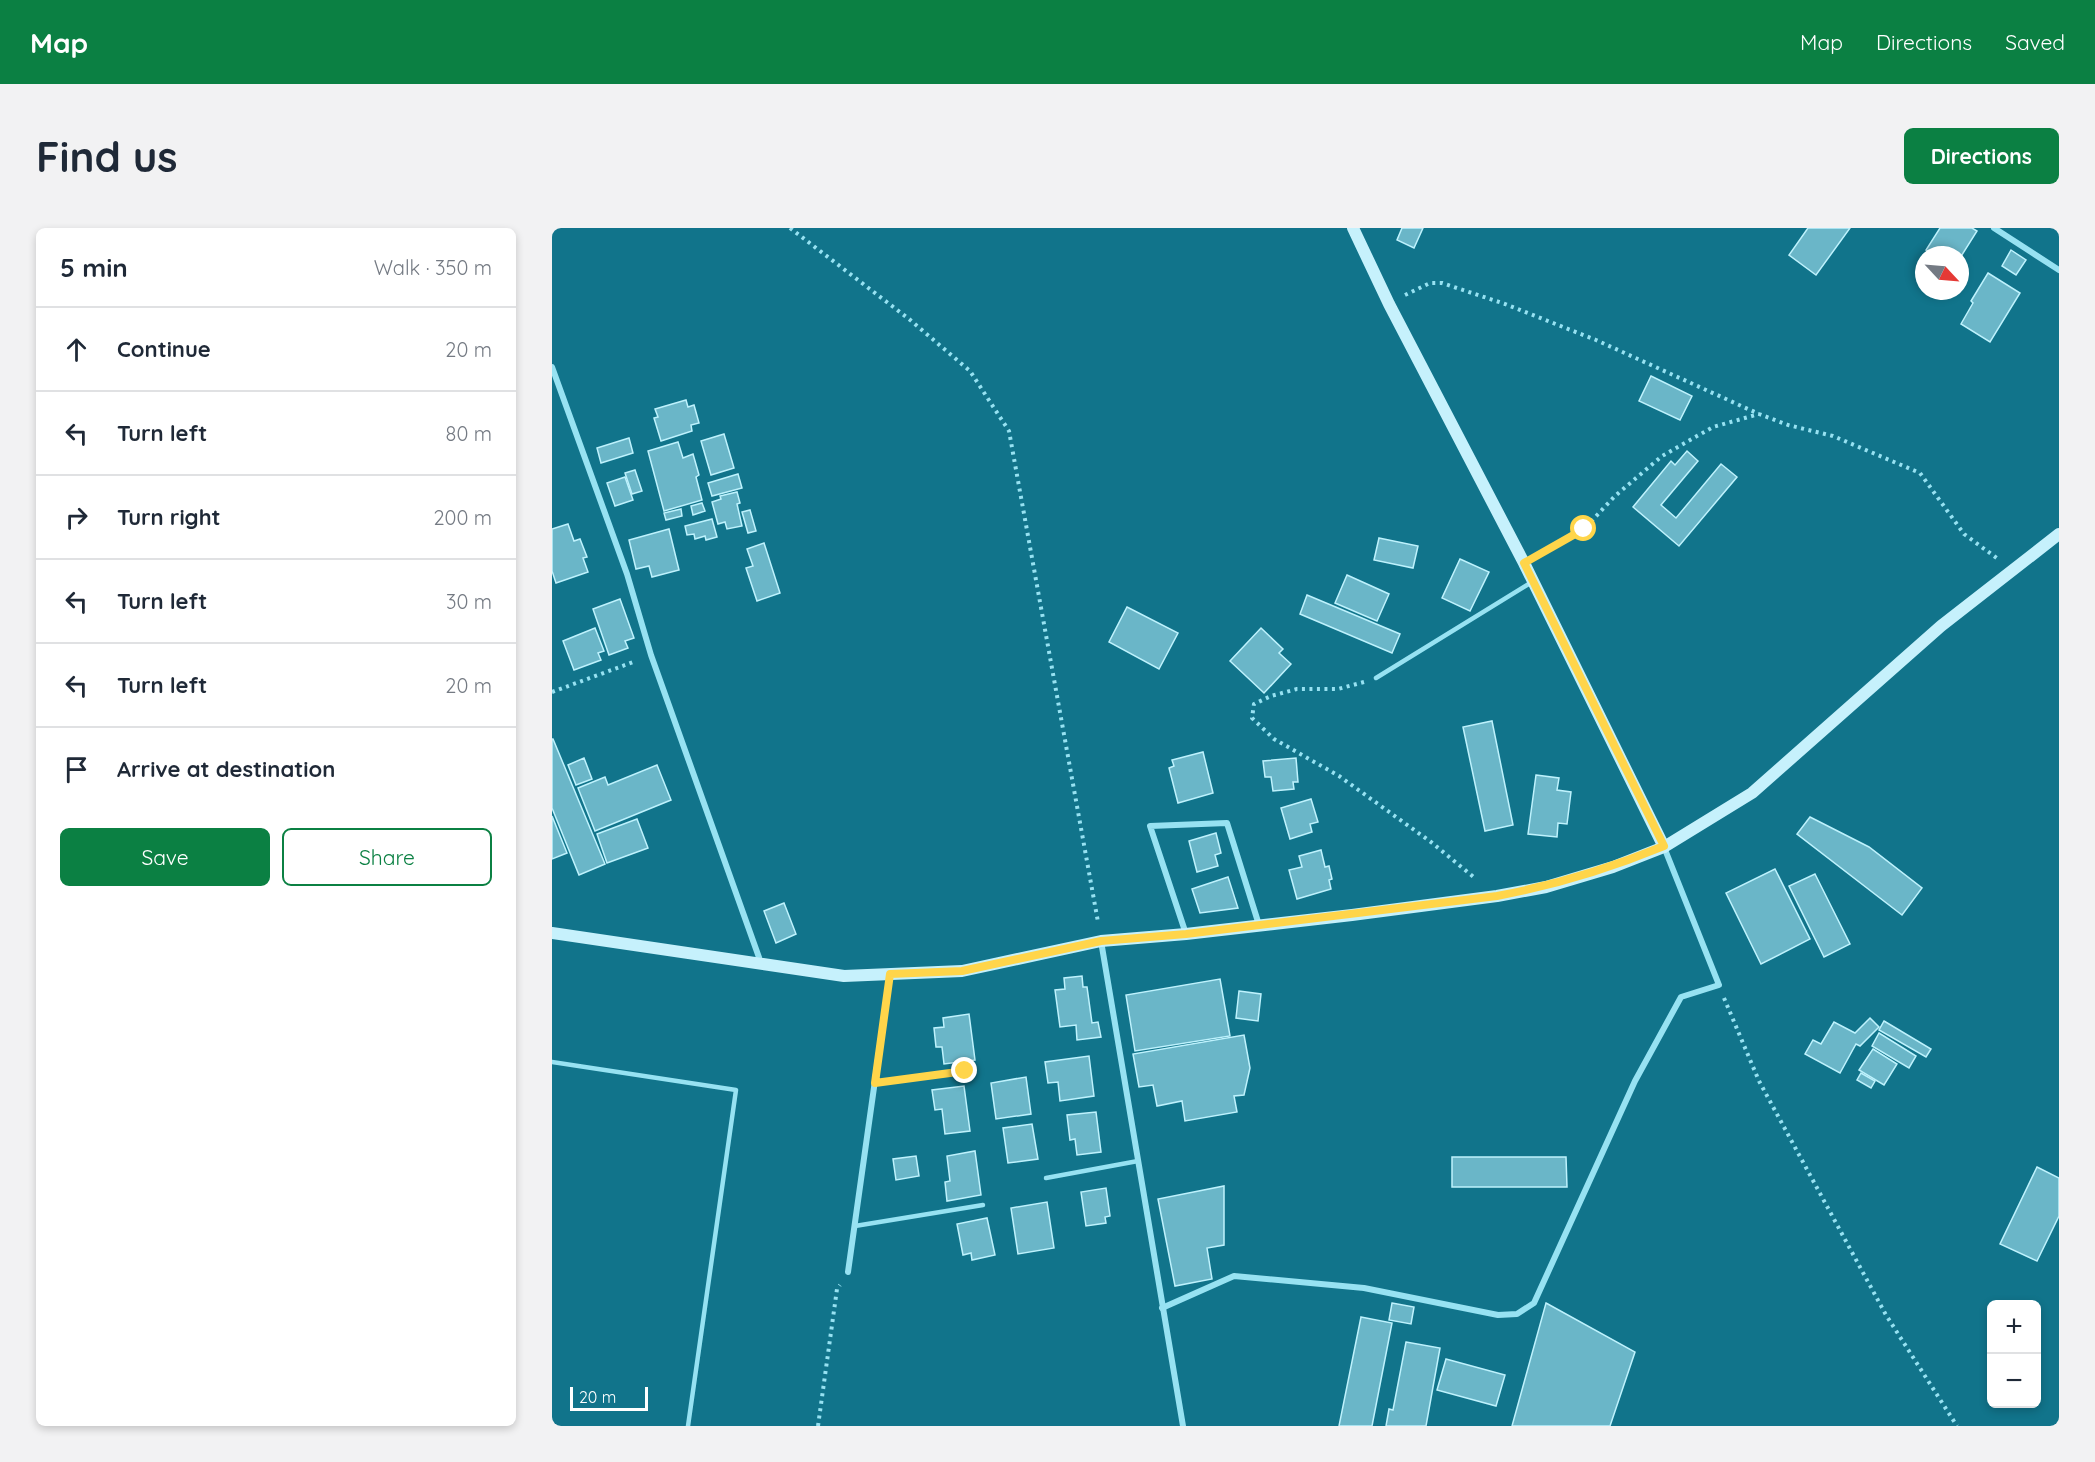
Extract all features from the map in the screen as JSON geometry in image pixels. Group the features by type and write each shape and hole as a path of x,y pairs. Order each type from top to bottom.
{"street":[{"path":"1162,1308 1234,1276 1364,1288 1498,1315 1517,1314 1534,1303 1635,1081 1681,997 1719,985 1664,846 1524,563 1389,304 1353,228"},
{"path":"1994,228 2059,270"},
{"path":"552,367 627,574 651,655 761,963"},
{"path":"552,933 844,976 962,971 1101,941 1186,934 1497,896 1557,884 1612,867 1664,846 1752,793 1941,626 2059,534"},
{"path":"1186,934 1150,826 1227,823 1259,925"},
{"path":"1101,941 1183,1426"},
{"path":"848,1272 890,974"}],"lane":[{"path":"1376,678 1532,582"},
{"path":"552,1062 736,1090 688,1426"},
{"path":"875,1083 965,1071"},
{"path":"1046,1178 1138,1161"},
{"path":"855,1226 983,1205"}],"path":[{"path":"790,228 909,320 970,371 1009,431 1101,941"},
{"path":"1389,304 1430,283 1442,283 1505,304 1596,340 1759,414 1788,425 1833,436 1920,472 1964,534 2013,570"},
{"path":"1524,563 1584,529 1615,496 1662,456 1713,427 1759,414"},
{"path":"552,692 651,655"},
{"path":"1376,678 1338,688 1297,689 1271,696 1254,704 1252,718 1274,739 1339,776 1431,842 1497,896"},
{"path":"1719,985 1759,1081 1886,1315 1957,1426"},
{"path":"818,1426 837,1289 848,1272"}],"building":[{"path":"1402,228 1423,228 1414,248 1397,240"},
{"path":"1808,228 1850,228 1816,275 1789,255"},
{"path":"1940,228 1972,228 1977,231 1968,246 1929,246"},
{"path":"2011,250 2026,260 2016,275 2002,266"},
{"path":"1988,273 2020,293 1990,342 1961,324 1973,303 1971,301"},
{"path":"1651,376 1692,396 1680,420 1639,401"},
{"path":"686,400 688,407 694,405 699,423 691,425 692,431 661,441 654,418 658,417 655,409"},
{"path":"724,434 734,468 711,475 701,441"},
{"path":"629,438 633,453 601,463 597,448"},
{"path":"678,442 683,458 693,454 699,475 696,477 702,500 664,511 648,451"},
{"path":"1687,451 1698,461 1661,505 1676,518 1721,464 1737,477 1679,546 1633,507 1671,461 1675,465"},
{"path":"635,470 642,491 632,494 625,473"},
{"path":"738,474 742,488 712,496 708,483"},
{"path":"625,477 633,500 615,506 607,483"},
{"path":"737,492 742,526 727,529 725,522 718,524 712,502 721,499 720,496"},
{"path":"702,503 705,511 693,515 691,506"},
{"path":"681,509 682,516 666,520 664,513"},
{"path":"750,510 756,531 748,533 742,512"},
{"path":"712,519 717,537 706,540 705,536 695,539 694,534 687,535 685,526"},
{"path":"568,524 574,541 580,539 587,557 583,558 588,572 556,583 552,571 552,529"},
{"path":"669,529 679,570 652,577 649,566 636,569 629,540"},
{"path":"1379,538 1418,546 1413,568 1374,560"},
{"path":"764,543 780,593 757,601 746,568 753,566 747,549"},
{"path":"1460,559 1489,572 1470,611 1442,598"},
{"path":"1347,575 1389,594 1377,621 1335,603"},
{"path":"1307,595 1400,634 1392,653 1300,614"},
{"path":"620,599 634,638 625,641 628,648 609,655 593,609"},
{"path":"1127,607 1178,633 1159,669 1109,642"},
{"path":"595,628 604,651 598,653 601,660 574,670 563,641"},
{"path":"1261,628 1283,649 1279,653 1291,664 1264,693 1230,661"},
{"path":"1492,721 1513,825 1485,831 1463,727"},
{"path":"552,739 605,864 579,875 552,808"},
{"path":"1203,752 1213,793 1178,803 1169,768 1174,766 1172,760"},
{"path":"584,758 592,779 576,785 568,765"},
{"path":"1296,758 1298,782 1293,782 1294,789 1273,791 1271,777 1265,777 1263,761"},
{"path":"657,765 671,800 595,831 578,788 605,777 608,785"},
{"path":"1536,775 1559,778 1557,790 1571,792 1567,824 1558,823 1557,837 1528,834"},
{"path":"1311,799 1318,822 1310,824 1312,832 1290,839 1281,808"},
{"path":"552,816 567,853 552,859"},
{"path":"1810,817 1869,847 1922,888 1902,915 1797,834"},
{"path":"637,819 648,848 607,863 597,834"},
{"path":"1216,833 1221,853 1215,855 1218,866 1197,872 1189,841"},
{"path":"1321,850 1325,867 1329,866 1332,879 1329,880 1331,889 1297,899 1289,870 1302,867 1299,856"},
{"path":"1775,869 1810,939 1761,964 1726,893"},
{"path":"1815,874 1850,944 1824,957 1789,886"},
{"path":"1228,877 1238,908 1200,913 1192,889"},
{"path":"784,903 796,934 776,943 764,911"},
{"path":"1082,976 1083,987 1087,987 1092,1023 1098,1022 1101,1037 1077,1040 1076,1025 1060,1027 1055,990 1065,989 1064,978"},
{"path":"1220,979 1230,1036 1135,1051 1126,995"},
{"path":"1239,991 1261,994 1258,1021 1236,1018"},
{"path":"969,1014 975,1060 944,1064 942,1047 936,1047 934,1028 944,1027 943,1018"},
{"path":"1870,1018 1879,1027 1860,1046 1856,1044 1840,1073 1805,1054 1813,1040 1821,1044 1834,1022 1855,1033"},
{"path":"1884,1021 1931,1049 1926,1057 1879,1030"},
{"path":"1879,1033 1916,1056 1909,1068 1872,1046"},
{"path":"1244,1035 1250,1068 1244,1095 1234,1096 1237,1112 1185,1121 1182,1101 1157,1106 1153,1085 1139,1087 1133,1054"},
{"path":"1873,1049 1897,1064 1884,1085 1859,1070"},
{"path":"1089,1056 1094,1096 1060,1101 1058,1082 1048,1083 1045,1062"},
{"path":"1861,1073 1875,1081 1871,1088 1857,1080"},
{"path":"1026,1077 1031,1114 996,1119 991,1083"},
{"path":"964,1086 970,1131 945,1134 942,1109 935,1110 932,1090"},
{"path":"1096,1112 1101,1152 1077,1155 1075,1139 1070,1140 1067,1115"},
{"path":"1032,1124 1038,1159 1008,1163 1003,1128"},
{"path":"975,1151 981,1195 947,1201 945,1182 950,1181 947,1156"},
{"path":"916,1156 919,1176 896,1180 893,1159"},
{"path":"1452,1157 1566,1157 1567,1187 1452,1187"},
{"path":"2037,1167 2059,1178 2059,1216 2037,1261 2000,1244"},
{"path":"1224,1186 1224,1245 1207,1248 1212,1279 1175,1286 1158,1199"},
{"path":"1106,1188 1110,1216 1105,1217 1106,1223 1086,1226 1081,1192"},
{"path":"1047,1202 1054,1248 1018,1254 1011,1208"},
{"path":"987,1218 995,1255 972,1260 971,1253 963,1255 957,1224"},
{"path":"1392,1303 1414,1307 1411,1324 1389,1320"},
{"path":"1546,1303 1635,1352 1610,1426 1512,1426"},
{"path":"1361,1317 1392,1323 1372,1426 1339,1426"},
{"path":"1406,1342 1440,1348 1426,1426 1386,1426 1389,1409 1393,1410"},
{"path":"1446,1359 1505,1375 1496,1406 1437,1390"}],"route":[{"path":"965,1071 875,1083 890,974 962,971 1101,941 1186,934 1497,896 1546,887 1612,867 1664,846 1524,563 1584,529"}]}
